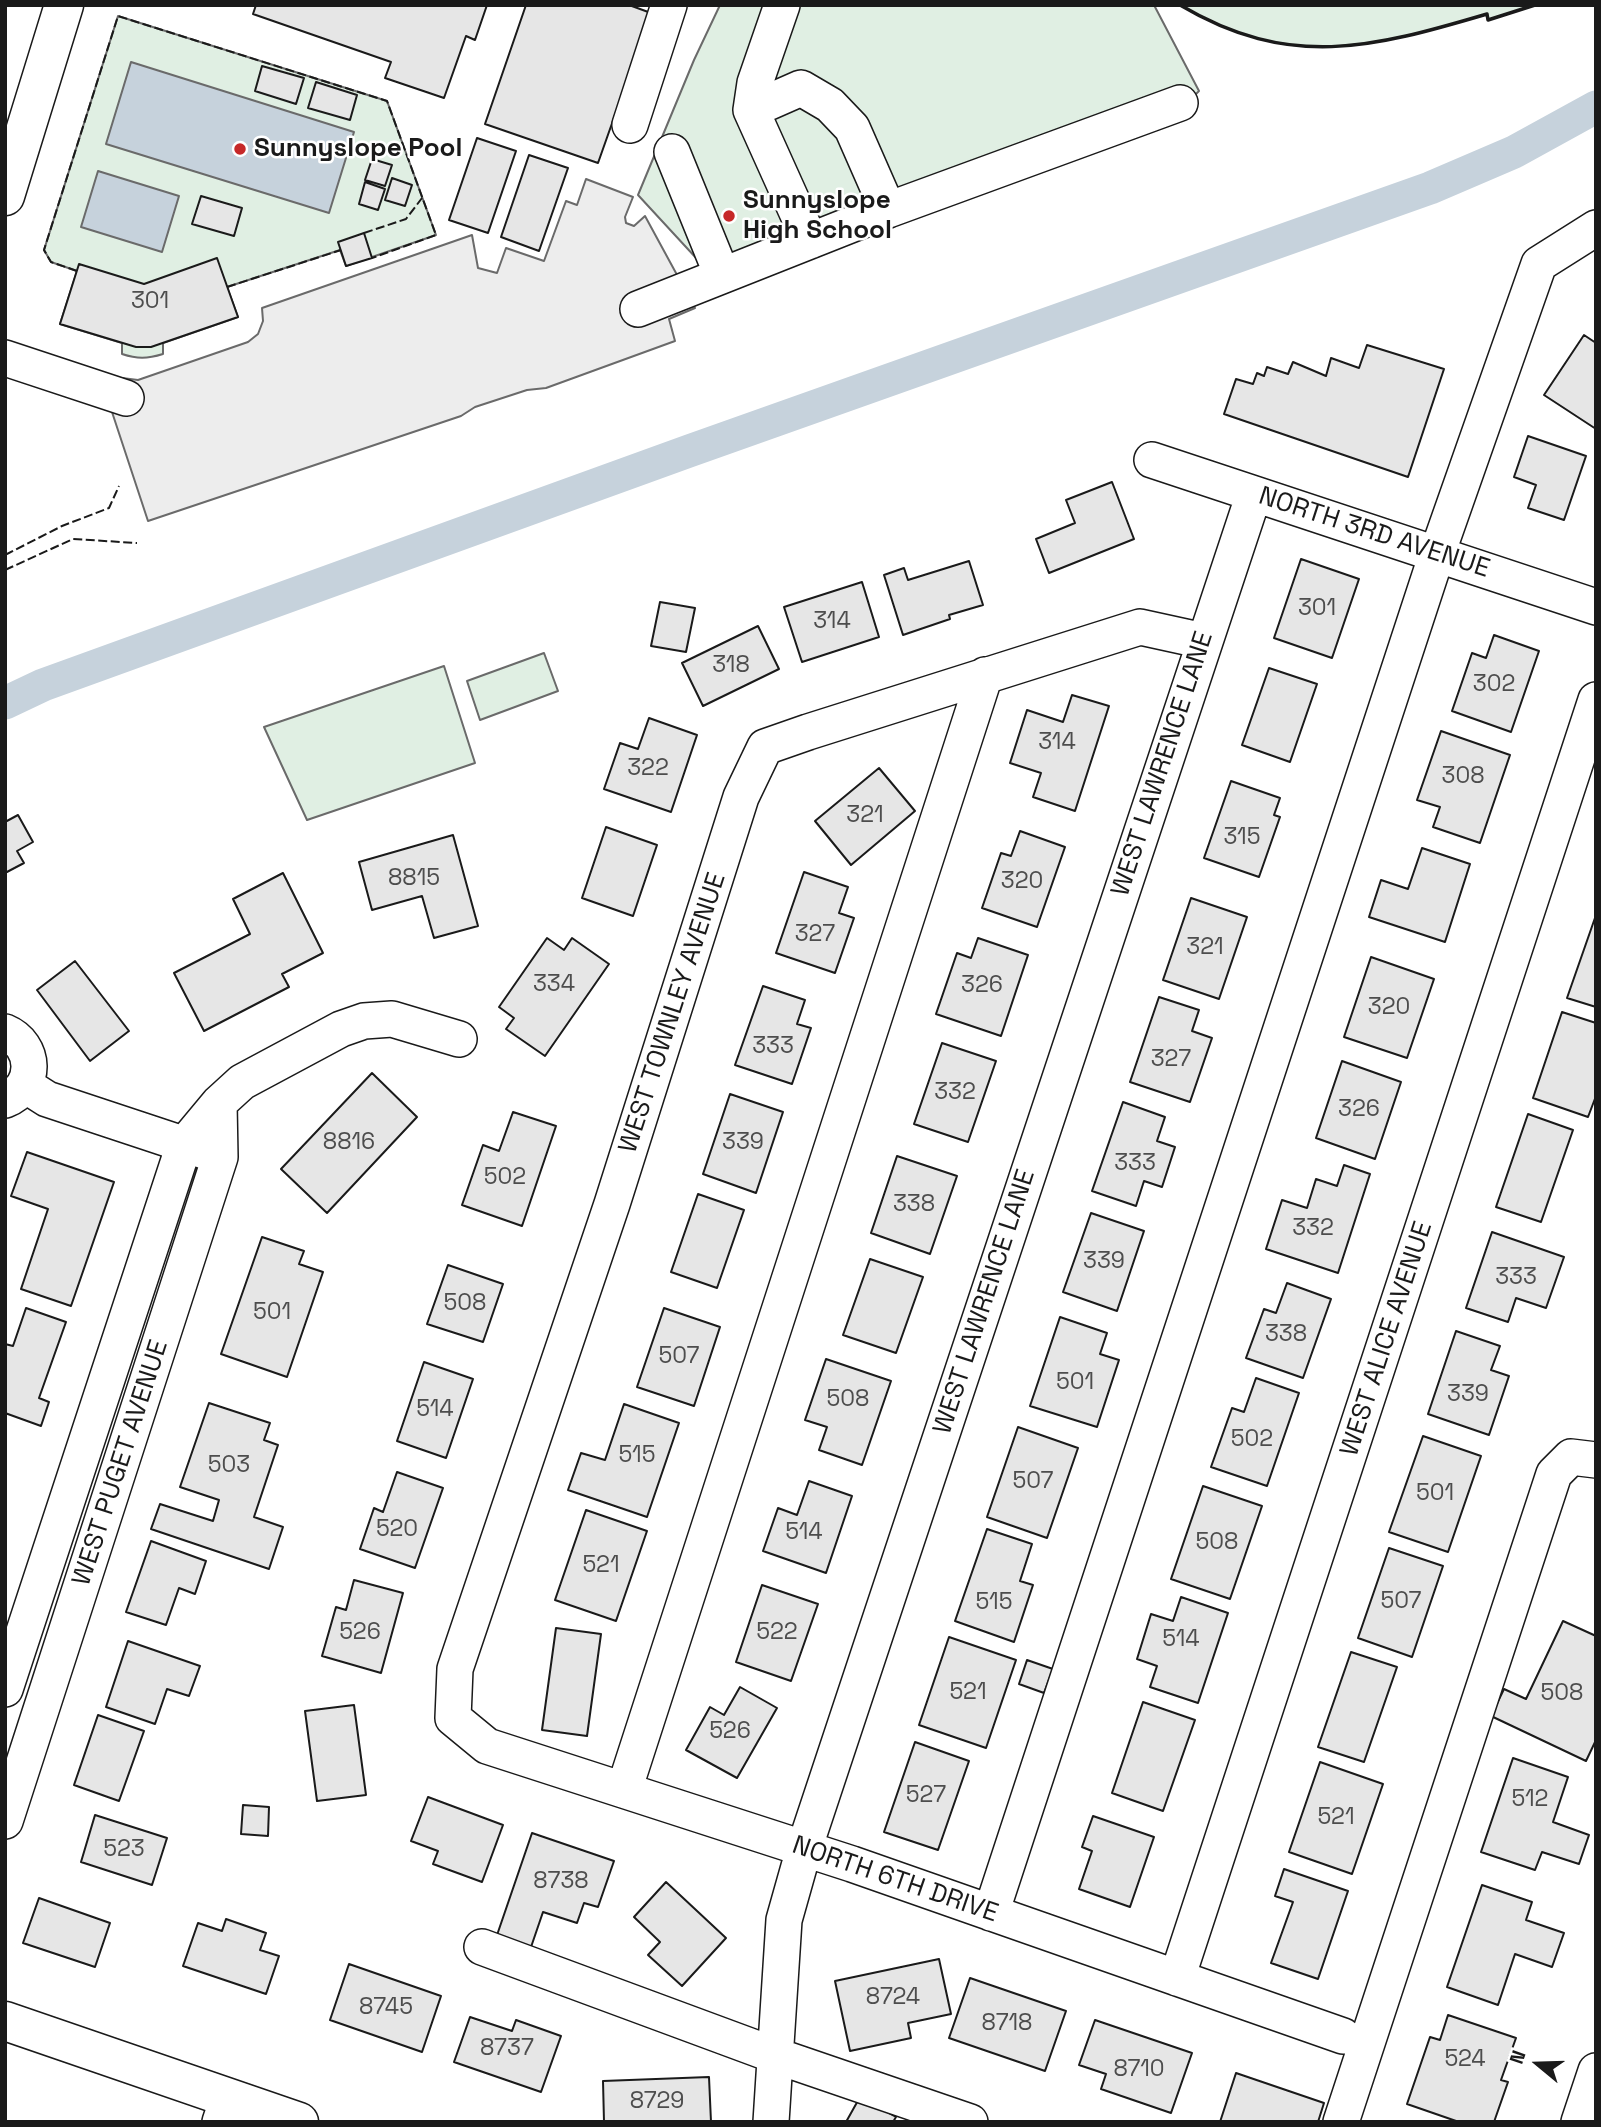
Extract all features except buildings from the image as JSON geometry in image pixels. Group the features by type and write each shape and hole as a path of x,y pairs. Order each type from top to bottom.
{"main road":[{"path":"9,172 64,5"},
{"path":"5,2021 224,2110 299,2122"}],"street":[{"path":"629,125 669,5"},
{"path":"782,5 755,83 751,110 810,241"},
{"path":"751,110 801,88 830,105 852,128 888,210"},
{"path":"638,309 888,210 1180,103"},
{"path":"672,152 722,275"},
{"path":"991,1913 1437,554 1539,264 1596,228"},
{"path":"5,358 126,398"},
{"name":"NORTH 3RD AVENUE","path":"1152,460 1596,607"},
{"name":"WEST LAWRENCE LANE","path":"771,2122 784,1920 804,1849 1254,494"},
{"name":"WEST TOWNLEY AVENUE","path":"453,1718 455,1669 612,1204 741,797 765,747 1140,627 1204,640"},
{"path":"624,1790 985,676"},
{"name":"WEST ALICE AVENUE","path":"1177,1978 1596,700"},
{"name":"WEST PUGET AVENUE","path":"5,1689 184,1145 219,1103 242,1082 341,1029 364,1021 391,1019 458,1039"},
{"path":"5,1032 18,1038 27,1051 30,1063 15,1092 47,1099 220,1157"},
{"name":"WEST PUGET AVENUE","path":"5,1821 220,1157 219,1103"},
{"path":"99,1404 136,1417"},
{"path":"1341,2122 1554,1474 1571,1457 1596,1460"},
{"name":"NORTH 6TH DRIVE","path":"453,1718 487,1746 804,1849 1343,2036"},
{"path":"482,1947 774,2055 970,2122"},
{"path":"1579,2122 1596,2071"}],"green space":[{"path":"720,5 1154,5 1199,91 1179,111 721,285 638,195"},
{"path":"1180,5 1535,5 1488,20 1487,14 1406,36 1332,47 1258,39 1220,25"},
{"name":"Sunnyslope Pool","path":"118,16 387,101 436,235 346,266 340,250 227,287 238,317 163,343 163,354 157,356 142,358 122,354 122,343 60,324 77,271 51,262 44,250"},
{"path":"544,653 558,691 480,720 467,681"},
{"path":"444,666 475,763 307,820 264,727"}],"shaded area":[{"path":"131,62 354,132 329,213 106,144"},
{"path":"98,171 179,196 162,252 81,227"},
{"path":"586,179 633,197 625,217 626,223 634,226 645,216 695,308 669,319 675,341 546,388 527,390 475,407 461,416 148,521 112,412 122,378 138,380 248,342 258,334 263,321 262,308 472,235 478,268 497,273 506,248 544,261 566,201 577,205"}],"waterway":[{"path":"5,703 43,685 689,451 1430,188 1514,152 1596,107"}],"fence":[{"path":"77,271 51,262 44,250 118,16 387,101 436,235 372,258"},
{"path":"364,233 406,219 422,198"},
{"path":"227,287 341,250"},
{"path":"5,555 62,526 109,508 119,486"},
{"path":"5,570 73,539 137,543"}],"wall":[{"path":"1180,5 1220,25 1258,39 1332,47 1406,36 1487,14 1488,20 1535,5"}],"place":[{"name":"Sunnyslope Pool","path":"240,149"},
{"name":"Sunnyslope High School","path":"729,216"}]}
